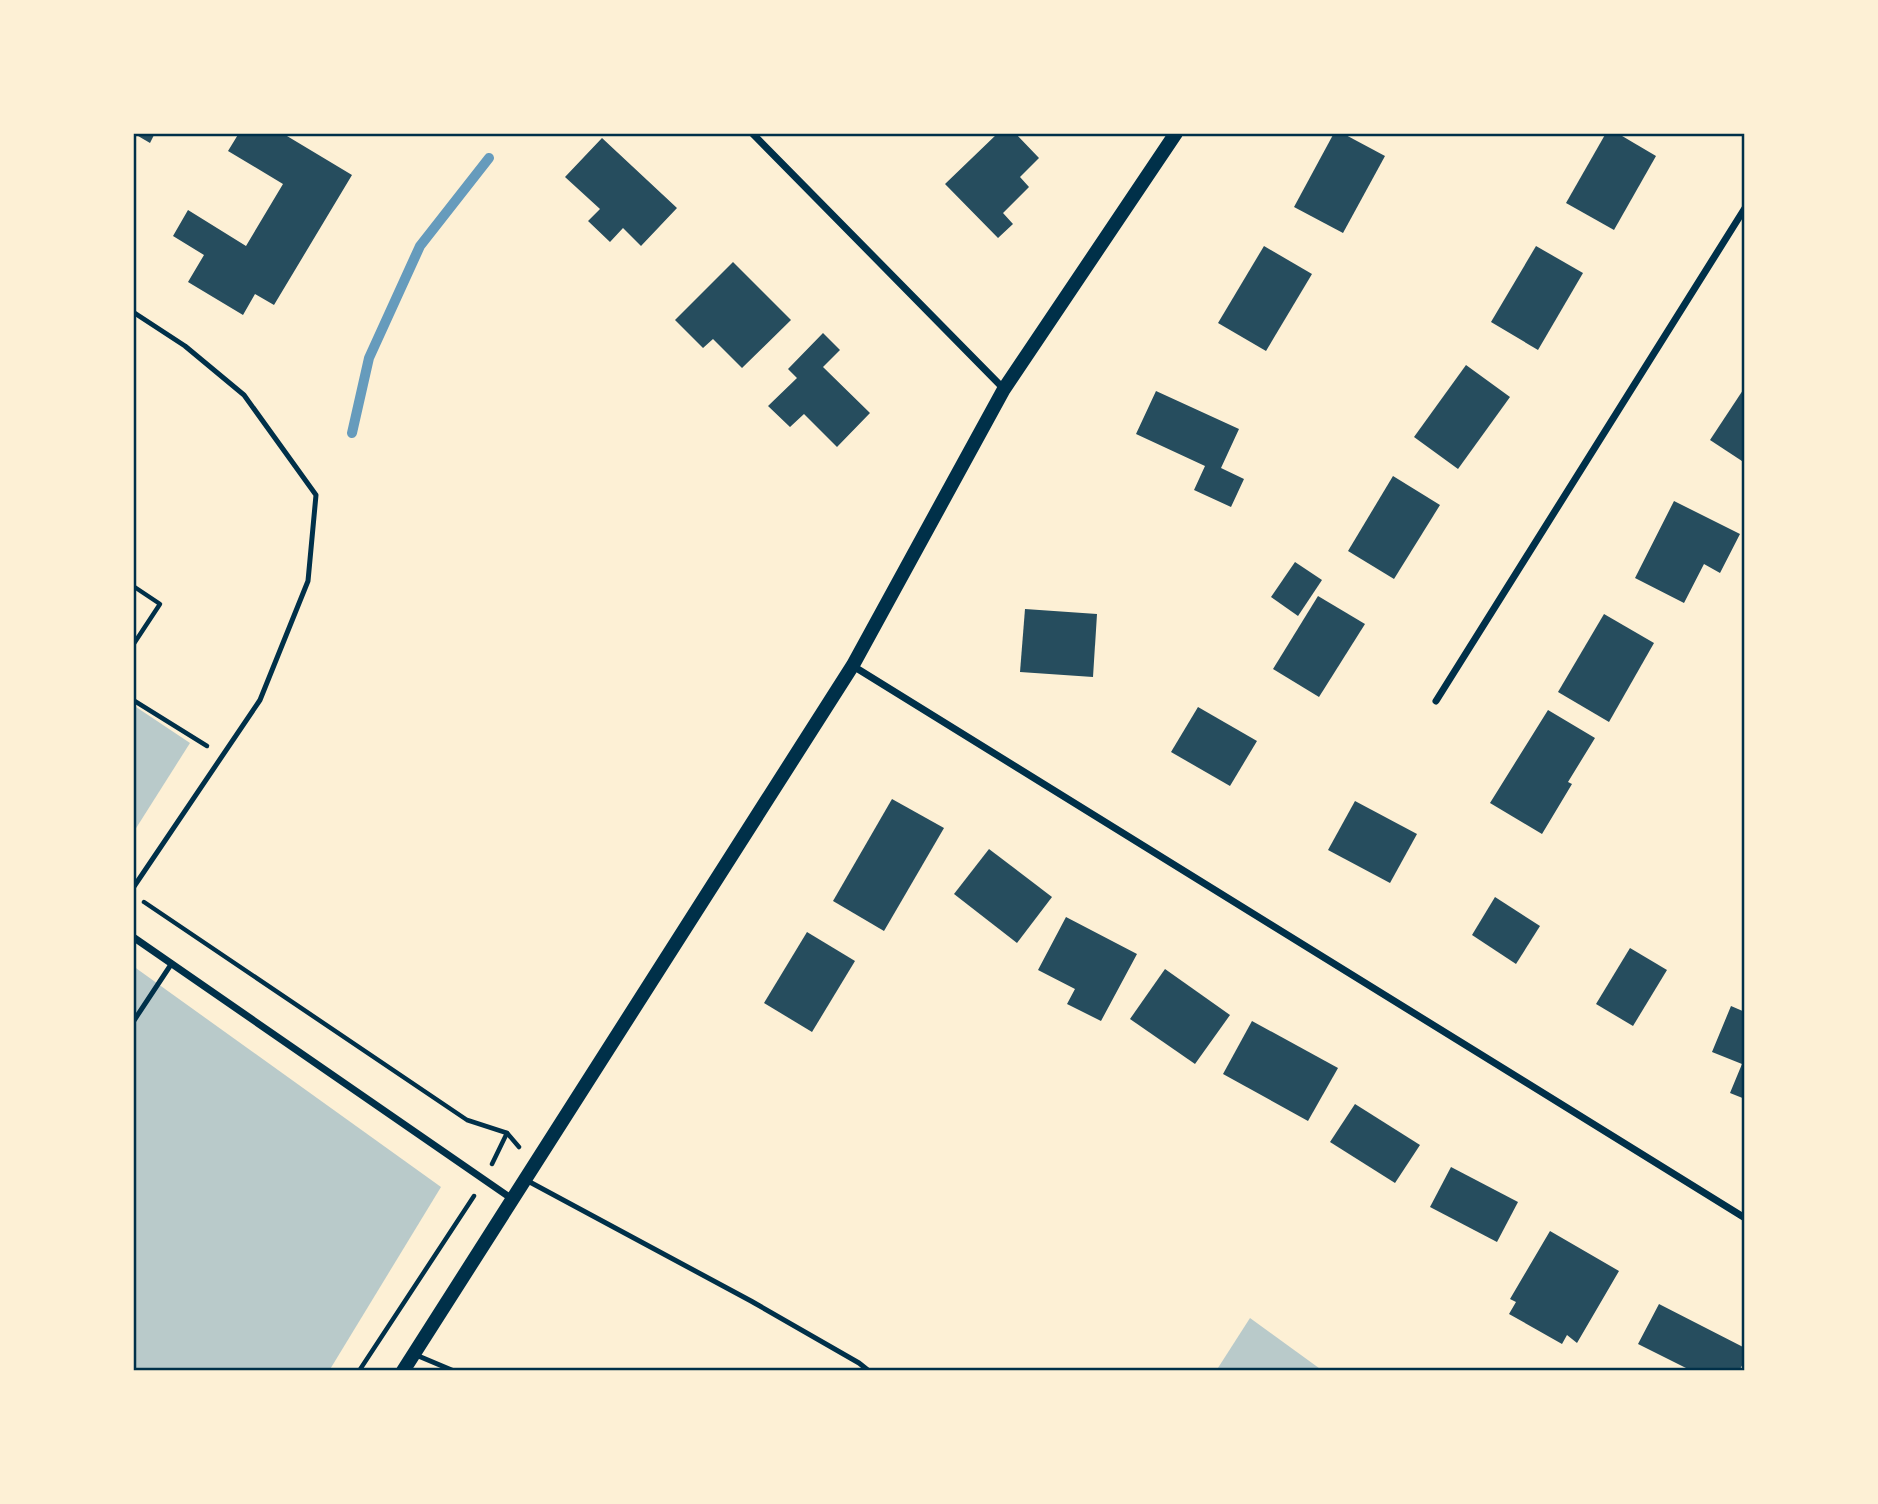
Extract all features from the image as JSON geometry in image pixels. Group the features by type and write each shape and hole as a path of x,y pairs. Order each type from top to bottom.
{"main road":[{"path":"403,1371 853,666 1004,389 1176,133"}],"street":[{"path":"752,133 1004,389"},
{"path":"1436,701 1745,208"},
{"path":"853,666 1745,1218"},
{"path":"133,937 512,1199"}],"lane":[{"path":"133,312 185,346 244,395 316,495 308,581 260,700 133,888"},
{"path":"133,1022 172,963"},
{"path":"525,1179 751,1301 869,1371"},
{"path":"414,1354 454,1371"}],"path":[{"path":"133,586 160,604 133,645"},
{"path":"133,700 223,756"},
{"path":"156,911 467,1120 507,1133 535,1165"},
{"path":"359,1371 484,1179 507,1133"}],"shaded area":[{"path":"133,705 190,743 133,833"},
{"path":"133,966 441,1187 329,1371 133,1371"},
{"path":"1250,1318 1323,1371 1216,1371"}],"building":[{"path":"133,133 155,133 150,143"},
{"path":"239,133 282,133 352,175 274,305 255,294 243,315 188,282 204,255 173,236 188,210 246,246 283,184 228,151"},
{"path":"998,133 1015,133 1039,158 1020,177 1029,187 1003,213 1013,224 998,238 945,184"},
{"path":"1334,133 1342,133 1385,156 1343,233 1294,207"},
{"path":"1606,133 1617,133 1656,156 1614,230 1566,203"},
{"path":"602,138 677,208 641,246 623,228 610,242 588,221 600,209 565,177"},
{"path":"1264,246 1312,274 1266,351 1218,323"},
{"path":"1536,246 1583,273 1538,350 1491,322"},
{"path":"733,262 791,320 742,368 713,339 703,348 675,320"},
{"path":"823,333 840,350 823,367 870,413 837,447 804,414 790,427 768,406 797,378 788,369"},
{"path":"1466,365 1510,397 1458,469 1414,437"},
{"path":"1745,387 1745,463 1710,440"},
{"path":"1156,391 1239,429 1221,468 1244,479 1231,507 1194,490 1205,466 1136,434"},
{"path":"1393,476 1440,505 1394,579 1348,551"},
{"path":"1674,501 1740,534 1720,573 1704,564 1684,603 1635,578"},
{"path":"1295,562 1322,580 1298,616 1271,597"},
{"path":"1318,596 1365,624 1319,697 1273,669"},
{"path":"1025,609 1097,614 1093,677 1020,672"},
{"path":"1604,614 1654,643 1609,722 1558,692"},
{"path":"1198,707 1257,741 1230,786 1171,752"},
{"path":"1548,710 1595,738 1568,782 1572,784 1542,834 1490,803"},
{"path":"892,799 944,828 884,931 833,901"},
{"path":"1355,801 1417,834 1390,883 1328,850"},
{"path":"989,849 1052,897 1017,943 954,894"},
{"path":"1495,897 1540,926 1516,964 1472,935"},
{"path":"1066,917 1137,954 1101,1021 1067,1004 1075,989 1038,970"},
{"path":"807,932 855,961 812,1032 764,1003"},
{"path":"1630,948 1667,970 1633,1026 1596,1004"},
{"path":"1165,969 1230,1015 1195,1064 1130,1019"},
{"path":"1731,1006 1745,1012 1745,1099 1730,1093 1742,1064 1712,1052"},
{"path":"1252,1021 1338,1068 1308,1121 1223,1074"},
{"path":"1355,1104 1420,1145 1395,1183 1330,1142"},
{"path":"1451,1167 1518,1202 1497,1242 1430,1207"},
{"path":"1550,1231 1619,1271 1577,1343 1567,1335 1562,1344 1509,1314 1516,1302 1510,1299"},
{"path":"1659,1304 1745,1348 1745,1360 1739,1371 1687,1371 1688,1369 1638,1344"}],"waterway":[{"path":"352,433 369,358 420,246 489,158"}]}
